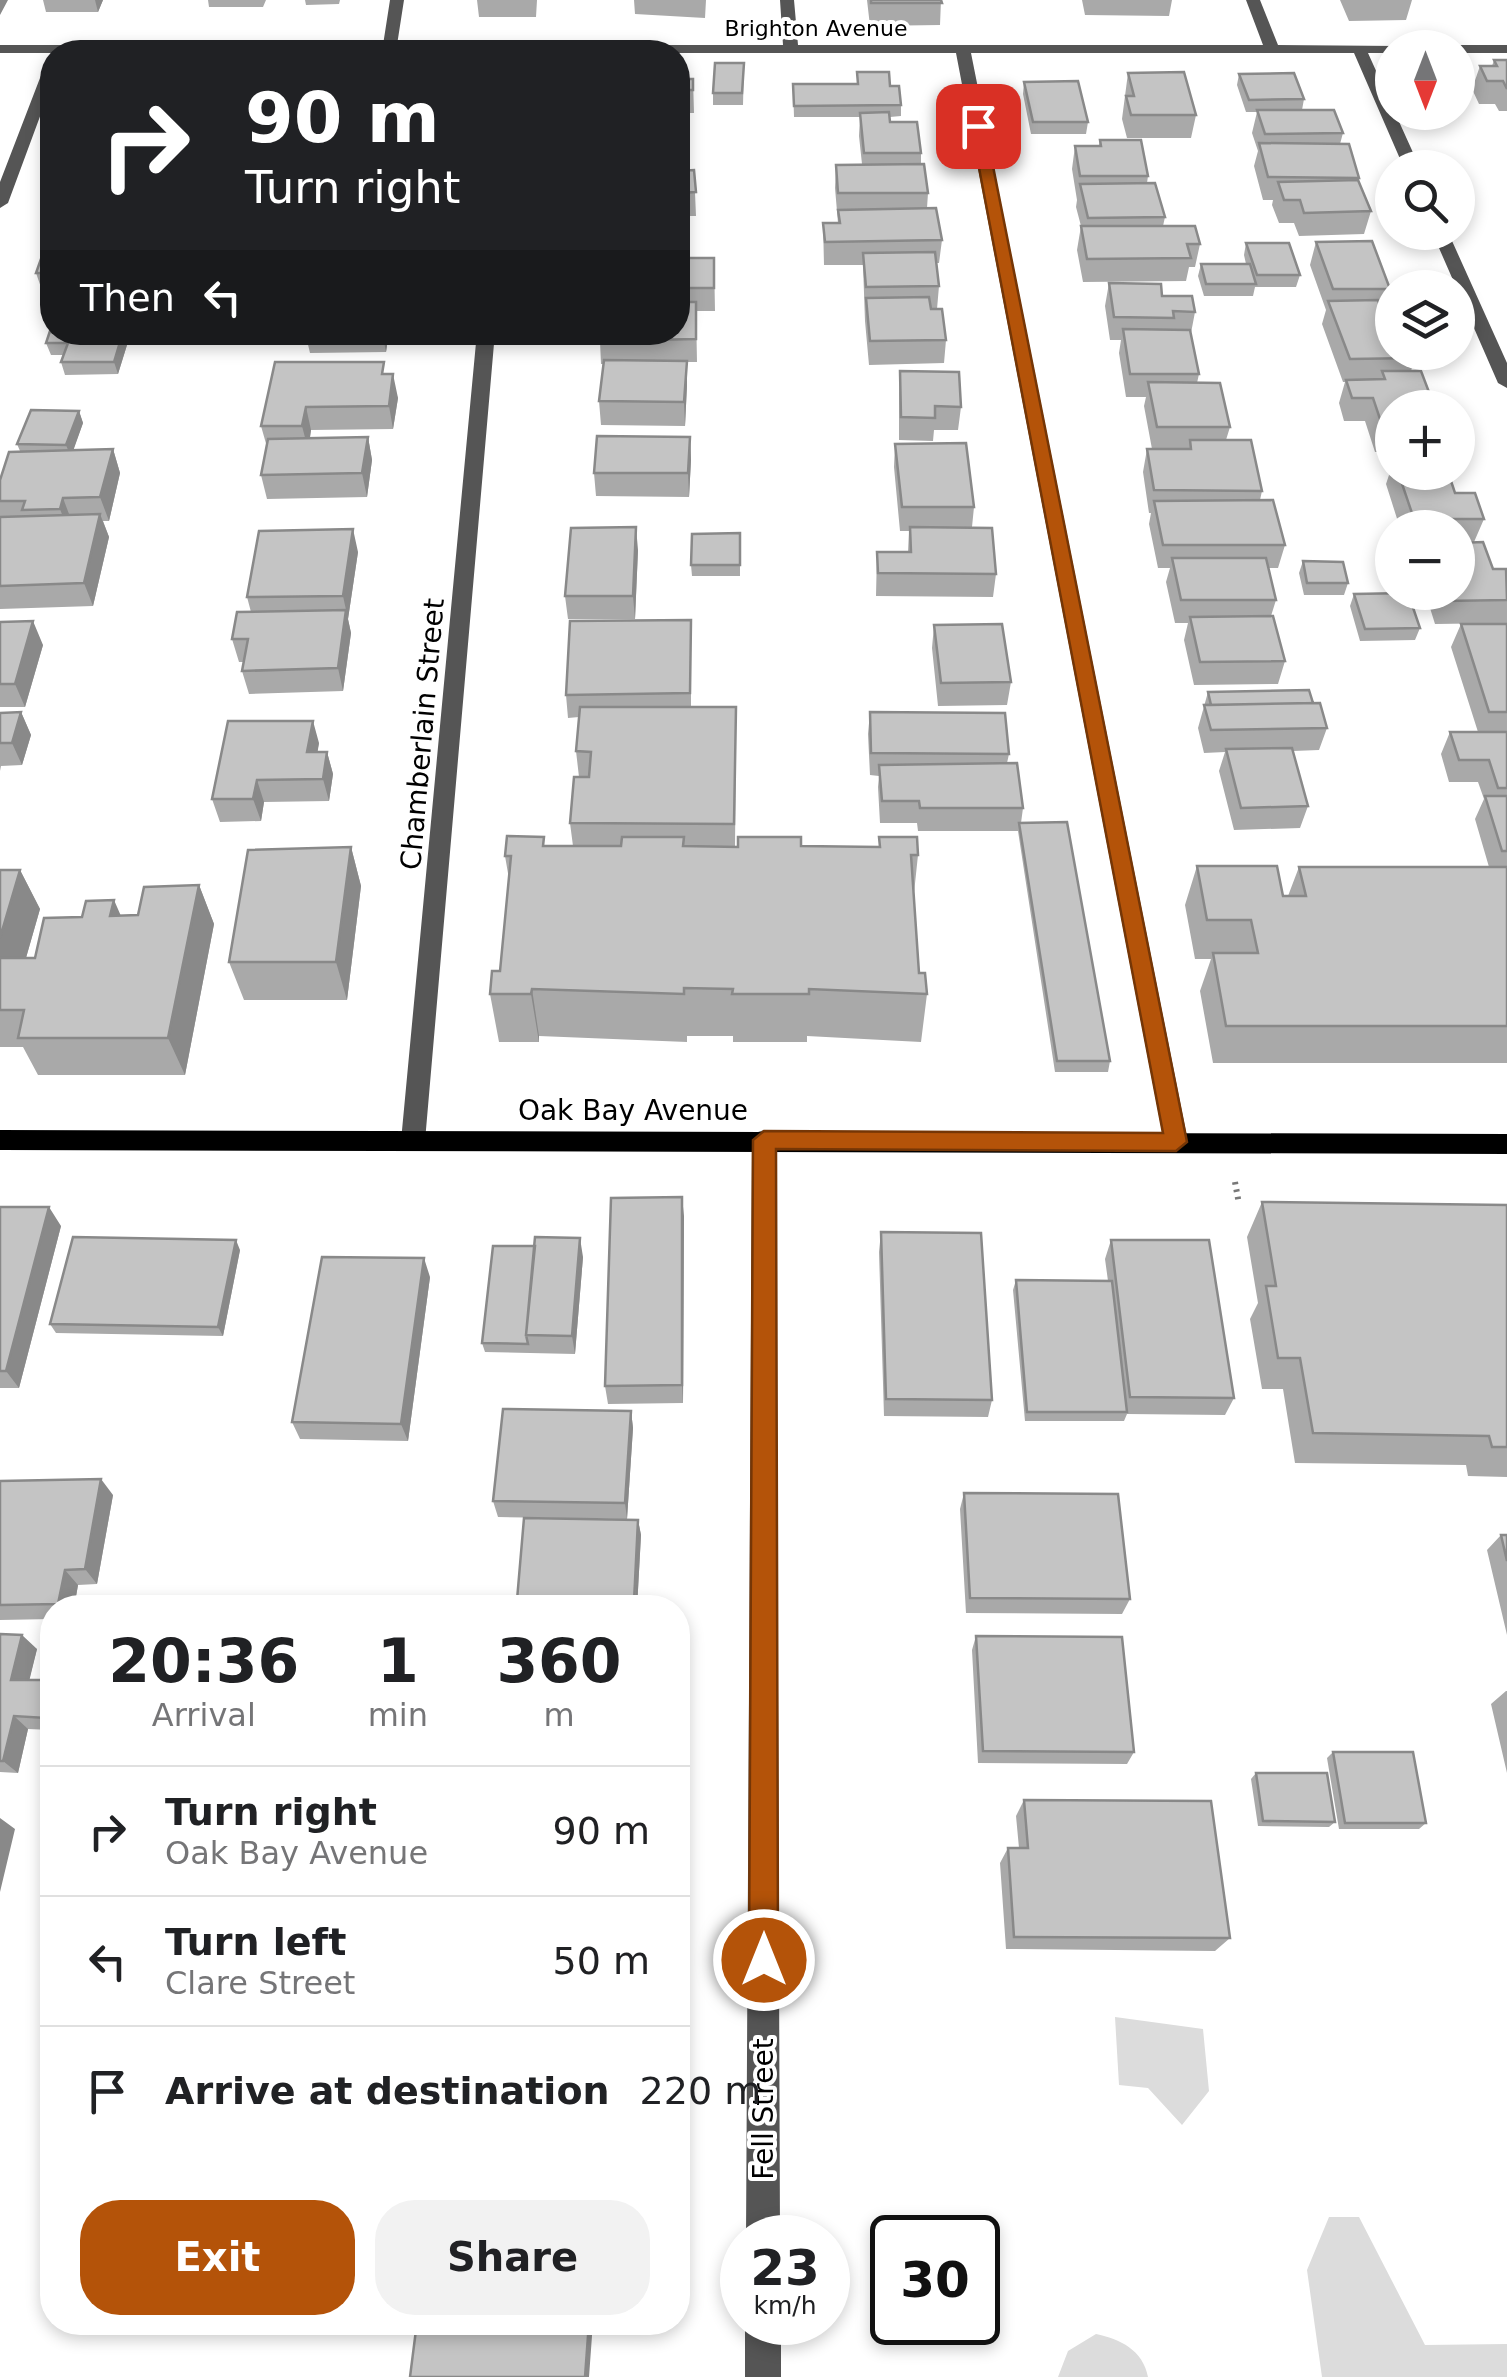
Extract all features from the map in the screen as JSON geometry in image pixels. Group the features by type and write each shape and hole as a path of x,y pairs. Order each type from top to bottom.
{"main road":[{"name":"Oak Bay Avenue","path":"0,1140 1507,1144"}],"street":[{"path":"391,40 397,0"},
{"path":"787,0 791,50"},
{"path":"1254,0 1273,50"},
{"path":"1359,48 1404,150"},
{"name":"Brighton Avenue","path":"690,50 1375,48"},
{"path":"1475,49 1507,49"},
{"name":"Brighton Avenue","path":"0,50 40,54"},
{"path":"964,51 1176,1142"},
{"path":"0,203 40,98"},
{"path":"1448,250 1507,383"},
{"name":"Chamberlain Street","path":"413,1140 485,345"},
{"name":"Fell Street","path":"763,2215 764,1140"},
{"path":"763,2345 763,2377"}],"path":[{"path":"1234,1176 1238,1204"}],"shaded area":[{"path":"1115,2017 1203,2029 1209,2091 1182,2125 1148,2088 1119,2085"},
{"path":"1329,2217 1359,2217 1425,2345 1507,2344 1507,2377 1322,2377 1307,2270"},
{"path":"1096,2334 1129,2347 1141,2360 1148,2377 1058,2377 1068,2351"}],"building":[{"path":"941,0 942,3 871,3"},
{"path":"1494,60 1507,60 1507,89 1503,81 1487,81 1480,66 1497,66"},
{"path":"715,63 744,63 742,93 713,93"},
{"path":"857,72 889,72 890,86 899,86 901,105 794,106 793,84 858,84"},
{"path":"1184,72 1196,115 1131,115 1126,96 1134,96 1128,73"},
{"path":"1294,73 1304,99 1249,100 1239,74"},
{"path":"1078,81 1088,122 1033,122 1024,82"},
{"path":"1257,110 1334,110 1343,133 1265,134"},
{"path":"889,112 890,122 917,122 921,153 864,153 860,113"},
{"path":"1100,140 1141,140 1148,176 1080,176 1075,146 1101,146"},
{"path":"1259,143 1349,144 1359,178 1268,177"},
{"path":"924,164 928,193 838,193 836,165"},
{"path":"690,170 694,170 696,192 690,192"},
{"path":"1358,180 1371,211 1304,213 1300,200 1284,200 1278,182"},
{"path":"1155,183 1165,217 1088,218 1080,184"},
{"path":"936,208 942,240 825,242 823,223 840,223 838,210"},
{"path":"1081,226 1195,226 1200,244 1187,244 1191,258 1087,259"},
{"path":"1372,241 1383,270 1375,270 1375,289 1333,289 1316,242"},
{"path":"1246,243 1289,243 1300,275 1257,275"},
{"path":"935,252 939,286 866,287 863,253"},
{"path":"690,258 714,258 714,288 690,288"},
{"path":"1201,264 1250,264 1256,284 1206,284"},
{"path":"1109,283 1161,284 1162,296 1192,296 1195,312 1173,311 1174,318 1114,317"},
{"path":"929,297 931,309 942,309 946,340 870,341 866,298"},
{"path":"1375,300 1375,359 1350,359 1328,301"},
{"path":"690,302 696,302 696,339 690,339"},
{"path":"1123,329 1190,330 1199,374 1130,374"},
{"path":"67,345 119,345 114,362 61,362"},
{"path":"604,360 687,361 684,402 599,401"},
{"path":"275,362 384,362 382,374 393,374 389,406 306,407 302,426 261,426"},
{"path":"900,371 959,372 961,407 935,406 935,418 901,417"},
{"path":"1382,371 1421,371 1428,390 1375,390 1375,404 1373,398 1352,398 1346,380 1385,379"},
{"path":"1148,382 1220,383 1230,427 1157,427"},
{"path":"31,410 79,411 66,445 17,444"},
{"path":"597,436 690,437 688,473 594,473"},
{"path":"368,437 362,473 261,475 268,439"},
{"path":"1190,440 1251,440 1262,491 1154,490 1147,449 1191,449"},
{"path":"966,443 974,507 902,507 895,444"},
{"path":"113,449 100,497 63,498 60,509 22,510 25,501 0,501 0,480 9,452"},
{"path":"1404,490 1454,490 1475,493 1484,519 1475,519 1475,510 1411,510"},
{"path":"1273,500 1285,545 1163,545 1154,501"},
{"path":"100,514 84,583 0,586 0,517"},
{"path":"636,527 633,596 565,596 571,528"},
{"path":"910,527 992,528 996,574 878,573 877,552 911,552"},
{"path":"353,529 343,596 247,597 259,531"},
{"path":"740,533 740,565 691,565 692,534"},
{"path":"1475,542 1483,542 1493,569 1506,569 1507,600 1475,601"},
{"path":"1172,558 1266,558 1276,600 1181,600"},
{"path":"1303,561 1343,562 1348,583 1307,583"},
{"path":"1354,594 1375,594 1375,610 1414,610 1420,628 1365,629"},
{"path":"346,610 338,668 242,671 248,639 232,639 237,612"},
{"path":"1273,616 1285,661 1200,662 1190,617"},
{"path":"691,620 690,693 566,695 570,621"},
{"path":"33,621 15,684 0,684 0,622"},
{"path":"1002,624 1011,682 941,683 934,625"},
{"path":"1461,624 1507,624 1507,712 1489,712"},
{"path":"1309,690 1313,703 1211,705 1208,692"},
{"path":"1320,703 1327,728 1211,730 1204,705"},
{"path":"580,707 736,707 734,824 570,823 574,777 589,777 591,752 576,751"},
{"path":"21,712 12,743 0,743 0,713"},
{"path":"870,712 1005,713 1009,754 871,753"},
{"path":"228,721 313,721 307,752 327,752 323,779 257,780 253,799 212,799"},
{"path":"1450,732 1507,732 1507,788 1498,788 1489,760 1459,760"},
{"path":"1292,748 1308,806 1241,808 1226,749"},
{"path":"1017,763 1023,808 920,808 919,801 882,801 879,765"},
{"path":"1485,796 1507,796 1507,851 1502,851"},
{"path":"1067,822 1110,1061 1057,1061 1019,823"},
{"path":"507,836 544,837 543,846 621,846 622,837 684,837 683,846 738,847 738,837 801,837 801,846 880,847 879,837 917,837 918,855 911,855 919,973 925,973 927,994 809,989 809,994 732,994 733,989 684,988 684,994 532,989 531,994 490,994 492,971 500,971 511,856 505,856"},
{"path":"351,847 336,962 229,962 248,850"},
{"path":"1197,866 1277,866 1283,896 1306,896 1299,867 1507,867 1507,1026 1226,1026 1213,953 1258,953 1251,920 1207,920"},
{"path":"0,870 20,870 0,938"},
{"path":"199,885 168,1038 18,1038 24,1010 0,1010 0,958 35,958 44,918 82,917 86,901 114,900 110,916 138,915 144,887"},
{"path":"682,1197 682,1385 605,1386 611,1198"},
{"path":"1262,1202 1507,1205 1507,1447 1492,1447 1489,1436 1313,1433 1300,1358 1278,1358 1266,1286 1276,1286"},
{"path":"0,1207 49,1207 6,1371 0,1371"},
{"path":"881,1232 981,1233 992,1400 886,1399"},
{"path":"73,1237 236,1240 218,1327 50,1324"},
{"path":"535,1237 580,1238 572,1336 526,1335"},
{"path":"1111,1240 1209,1240 1234,1398 1130,1397"},
{"path":"493,1246 535,1246 528,1344 482,1343"},
{"path":"322,1257 424,1258 401,1424 292,1422"},
{"path":"1016,1280 1112,1281 1127,1412 1027,1412"},
{"path":"503,1409 631,1411 625,1503 493,1501"},
{"path":"101,1479 85,1569 65,1570 60,1595 40,1595 40,1604 0,1605 0,1481"},
{"path":"964,1493 1118,1494 1130,1599 970,1598"},
{"path":"524,1518 638,1520 634,1595 517,1595"},
{"path":"1501,1535 1507,1535 1507,1561"},
{"path":"0,1634 22,1635 11,1680 40,1680 40,1718 14,1716 0,1761"},
{"path":"976,1636 1122,1637 1134,1752 983,1751"},
{"path":"1333,1752 1413,1752 1426,1823 1345,1823"},
{"path":"1256,1773 1327,1773 1335,1822 1263,1821"},
{"path":"1024,1800 1211,1801 1230,1938 1014,1937 1008,1848 1028,1848"},
{"path":"415,2335 588,2335 585,2377 410,2377"}],"route":[{"path":"764,1960 764,1140 1176,1142 978,126"}]}
